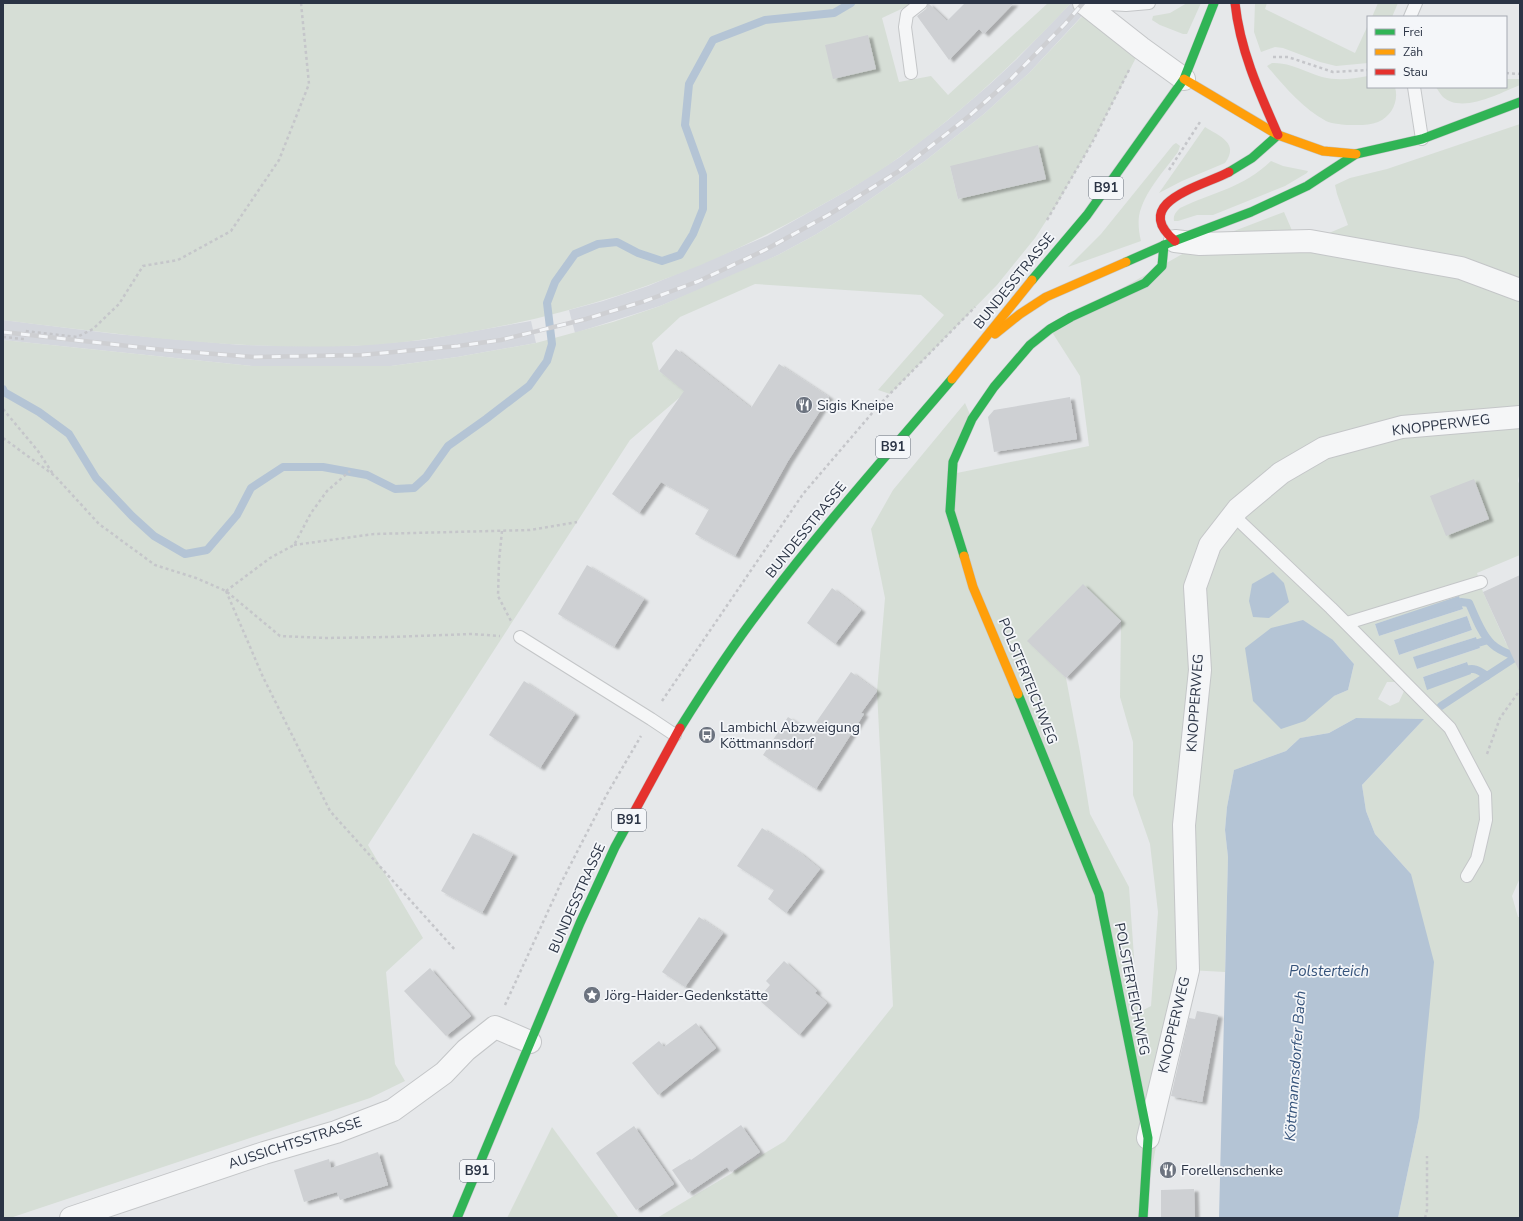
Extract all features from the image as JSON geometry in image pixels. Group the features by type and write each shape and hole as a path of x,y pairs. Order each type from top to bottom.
{"main road":[{"name":"BUNDESSTRASSE","path":"457,1218 580,923 615,847 675,735 716,671 760,610 830,522 976,350 1058,248 1087,215 1184,80 1214,3"},
{"path":"1235,3 1236,19 1249,64 1278,135"},
{"path":"1184,80 1278,135 1322,151 1356,154 1422,139 1520,102"},
{"path":"1169,243 1162,228 1160,214 1164,205 1169,200 1221,177 1240,166 1256,156 1278,135"},
{"path":"976,350 1020,314 1046,297 1169,243 1251,212 1307,186 1356,154"},
{"name":"POLSTERTEICHWEG","path":"1143,1218 1148,1138 1099,894 973,587 950,511 953,462 972,419 994,387 1030,345 1050,329 1071,317 1145,283 1162,266 1169,243"}],"street":[{"path":"1084,3 1136,45 1184,80"},
{"path":"1169,243 1200,244 1310,241 1461,268 1520,290"},
{"name":"KNOPPERWEG","path":"1148,1138 1188,970 1184,825 1200,670 1195,587 1210,545 1238,508 1281,473 1324,448 1402,427 1520,417"},
{"name":"AUSSICHTSSTRASSE","path":"71,1218 264,1153 336,1132 393,1110 444,1073 466,1050 495,1027 530,1042"}],"lane":[{"path":"911,74 905,27 907,14 921,3"},
{"path":"1090,3 1126,5 1149,3"},
{"path":"1410,16 1416,3"},
{"path":"1414,88 1422,139"},
{"path":"1233,515 1347,623 1450,728 1485,794 1486,820 1477,859 1467,876"},
{"path":"1347,623 1481,582"},
{"path":"520,637 675,735"}],"path":[{"path":"3,337 24,339 25,331 77,337 94,329 119,304 143,266 178,260 231,231 279,160 309,84 301,3"},
{"path":"1249,64 1262,59 1277,56 1333,72 1367,70"},
{"path":"1507,73 1520,74"},
{"path":"3,409 38,451 54,476"},
{"path":"3,438 54,476 99,524 155,565 196,578 226,591 280,636 390,637 472,634 520,637"},
{"path":"294,545 311,513 327,490 350,471"},
{"path":"226,591 270,558 294,545 374,534 530,530 577,522"},
{"path":"502,531 498,596 520,637"},
{"path":"226,591 263,677 330,811 456,951"},
{"path":"1478,781 1500,718 1520,690"},
{"path":"1425,1218 1427,1210 1427,1156"}],"shaded area":[{"path":"3,3 914,3 882,18 899,82 931,76 948,95 1048,3 1071,3 990,84 924,139 901,156 823,205 727,253 684,272 641,288 552,315 459,334 404,342 305,347 261,346 175,340 3,320"},
{"path":"1071,3 1094,3 1029,73 984,114 925,161 846,216 778,255 737,274 660,306 575,333 569,310 603,301 648,286 767,236 850,189 900,157 948,120 989,85 1017,59"},
{"path":"1187,3 1201,3 1187,34 1183,34 1160,25 1152,20 1153,16 1170,13"},
{"path":"1255,3 1267,3 1265,9 1355,53 1367,27 1367,63 1336,66 1320,62 1283,48 1275,47 1261,52 1254,32"},
{"path":"1378,3 1398,3 1392,16 1372,16"},
{"path":"1090,8 1141,48 1093,141 1057,204 1035,238 997,285 890,394 878,390 944,315 921,295 755,284 680,317 652,343 659,371 686,392 630,440 368,845 423,938 386,972 395,1064 405,1081 370,1098 10,1218 3,1218 3,340 252,366 391,366 457,357 536,343 613,322 660,306 778,255 815,235 846,216 925,161 984,114 1029,73","holes":["950,166 1046,179 958,199"]},
{"path":"1272,63 1285,64 1322,77 1334,79 1367,76 1367,88 1395,88 1395,103 1391,112 1387,116 1378,122 1371,124 1347,125 1328,122 1317,116 1301,103 1267,66"},
{"path":"1507,79 1520,79 1520,85 1492,97 1470,103 1451,102 1440,93 1437,88 1507,88"},
{"path":"1520,124 1520,471 1518,481 1520,486 1520,555 1477,573 1483,592 1506,643 1520,651 1520,878 1512,896 1518,917 1520,917 1520,1218 1398,1218 1419,1118 1411,874 1375,834 1366,811 1362,785 1423,720 1356,718 1329,733 1300,738 1286,751 1234,770 1227,807 1225,830 1228,857 1225,972 1188,970 1143,1218 657,1218 785,1141 893,1006 877,691 885,598 871,529 893,490 965,403 972,419 952,474 1089,446 1080,376 1050,329 1200,244 1284,212 1297,242 1310,241 1348,225 1335,185 1350,178 1387,169","holes":["1083,585 1121,621 1120,697 1133,742 1133,795 1150,844 1158,912 1151,1006 1138,1013 1129,887 1090,814 1066,678 1028,641","1459,597 1463,609 1379,636 1375,624","1467,616 1472,630 1399,655 1394,640","1476,637 1480,648 1417,669 1414,657","1333,640 1354,664 1348,690 1334,696","1467,662 1440,685 1427,689 1423,677","1387,682 1398,682 1404,691 1399,702 1390,706 1378,699"]},
{"path":"1205,127 1221,137 1229,145 1229,156 1225,163 1182,181 1159,193"},
{"path":"1176,143 1180,146 1178,152 1155,182 1142,207 1139,216 1139,232 1141,241 1068,267 1101,234"},
{"path":"1271,161 1283,166 1308,171 1285,186 1213,215 1197,215 1174,221 1174,215 1180,208 1239,184"},
{"path":"3,320 116,334 241,345 296,346 350,346 423,340 531,321 536,343 457,357 391,366 252,366 3,340"},
{"path":"552,1127 619,1218 507,1218"}],"water":[{"path":"1273,572 1284,583 1289,602 1269,618 1253,617 1249,601 1252,584"},
{"path":"1459,596 1463,609 1379,636 1375,624"},
{"path":"1467,616 1472,630 1399,655 1394,640"},
{"path":"1303,620 1333,640 1354,664 1348,690 1334,696 1305,721 1281,729 1253,701 1245,648 1271,628"},
{"path":"1476,637 1480,648 1417,669 1413,657"},
{"path":"1467,662 1471,674 1427,690 1423,677"},
{"name":"Polsterteich","path":"1356,718 1424,719 1362,785 1366,811 1375,834 1411,874 1434,962 1419,1118 1398,1218 1219,1218 1228,857 1225,830 1227,807 1234,770 1286,751 1300,738 1329,733"}],"building":[{"path":"928,3 947,21 965,3 1014,3 984,34 979,29 949,60 917,16 926,9"},
{"path":"868,35 876,69 833,79 825,45"},
{"path":"1038,145 1046,179 958,199 950,166"},
{"path":"676,349 751,408 779,364 829,397 788,461 735,556 695,534 709,509 661,482 639,513 612,494 684,391 659,371"},
{"path":"1070,397 1077,439 994,452 988,417 994,410"},
{"path":"1474,479 1489,519 1446,536 1430,496"},
{"path":"587,565 644,599 614,647 558,614"},
{"path":"1520,575 1520,673 1483,592"},
{"path":"1083,584 1121,621 1066,678 1027,641"},
{"path":"832,588 861,610 835,644 807,623"},
{"path":"851,672 877,691 861,713 864,714 816,789 763,755 788,717 810,731"},
{"path":"524,681 575,714 540,768 489,735"},
{"path":"762,828 800,853 820,869 786,913 768,899 774,890 737,866"},
{"path":"473,833 513,854 482,913 441,891"},
{"path":"699,917 723,933 685,987 662,972"},
{"path":"784,961 817,991 815,993 827,1003 799,1035 758,999 770,985 766,981"},
{"path":"430,968 471,1016 446,1036 404,991"},
{"path":"1197,1011 1218,1015 1202,1102 1171,1096 1189,1018 1195,1019"},
{"path":"696,1023 716,1048 658,1095 632,1063 659,1041 664,1047"},
{"path":"741,1125 760,1152 731,1172 727,1167 688,1193 672,1170 690,1159 691,1160"},
{"path":"634,1126 674,1184 636,1210 596,1153"},
{"path":"378,1152 388,1185 340,1200 337,1192 304,1202 294,1170 329,1159 331,1168"},
{"path":"1194,1189 1195,1218 1161,1218 1161,1190"}],"waterway":[{"path":"3,389 4,392 39,412 69,434 96,478 132,516 154,536 185,554 207,550 237,515 251,488 283,467 323,467 367,475 395,489 414,488 426,477 448,446 529,386 547,361 552,344 547,303 555,282 575,254 598,244 617,242 638,253 662,261 680,255 693,234 703,209 703,175 685,125 689,84 713,40 765,20 834,13 851,3"},
{"path":"1451,605 1461,602 1469,603 1488,640 1501,650 1517,657"},
{"path":"1468,646 1488,640"},
{"name":"Köttmannsdorfer Bach","path":"1441,706 1519,655"},
{"path":"1459,672 1467,669 1474,669 1487,676"}],"railway":[{"path":"3,332 164,350 254,357 362,355 458,346 501,340 586,319 645,301 699,281 765,250 830,214 899,171 968,117 1010,80 1065,24 1083,3"}],"traffic: fast":[{"path":"1032,280 1087,215 1184,79 1214,3"},
{"path":"1126,262 1169,243 1251,212 1307,186 1356,154 1422,139 1520,102"},
{"path":"1229,172 1252,158 1278,135"},
{"path":"964,556 950,511 953,462 972,419 994,387 1030,345 1050,329 1071,317 1145,283 1162,266 1164,245"},
{"path":"680,728 749,624 783,580 854,493 952,379"},
{"path":"1018,694 1099,894 1148,1138 1143,1218"},
{"path":"457,1218 580,923 615,847 626,827"}],"traffic: slow":[{"path":"1184,79 1278,135 1323,151 1356,154"},
{"path":"995,334 1020,314 1046,297 1126,262"},
{"path":"952,379 1032,280"},
{"path":"964,556 973,587 1018,694"}],"traffic: jam":[{"path":"1235,3 1241,37 1251,70 1278,135"},
{"path":"1175,241 1163,227 1160,216 1165,206 1175,197 1188,190 1229,172"},
{"path":"626,827 680,728"}],"place":[{"name":"Sigis Kneipe","path":"804,405"},
{"name":"Lambichl Abzweigung Köttmannsdorf","path":"707,735"},
{"name":"Jörg-Haider-Gedenkstätte","path":"592,995"},
{"name":"Forellenschenke","path":"1168,1170"}]}
